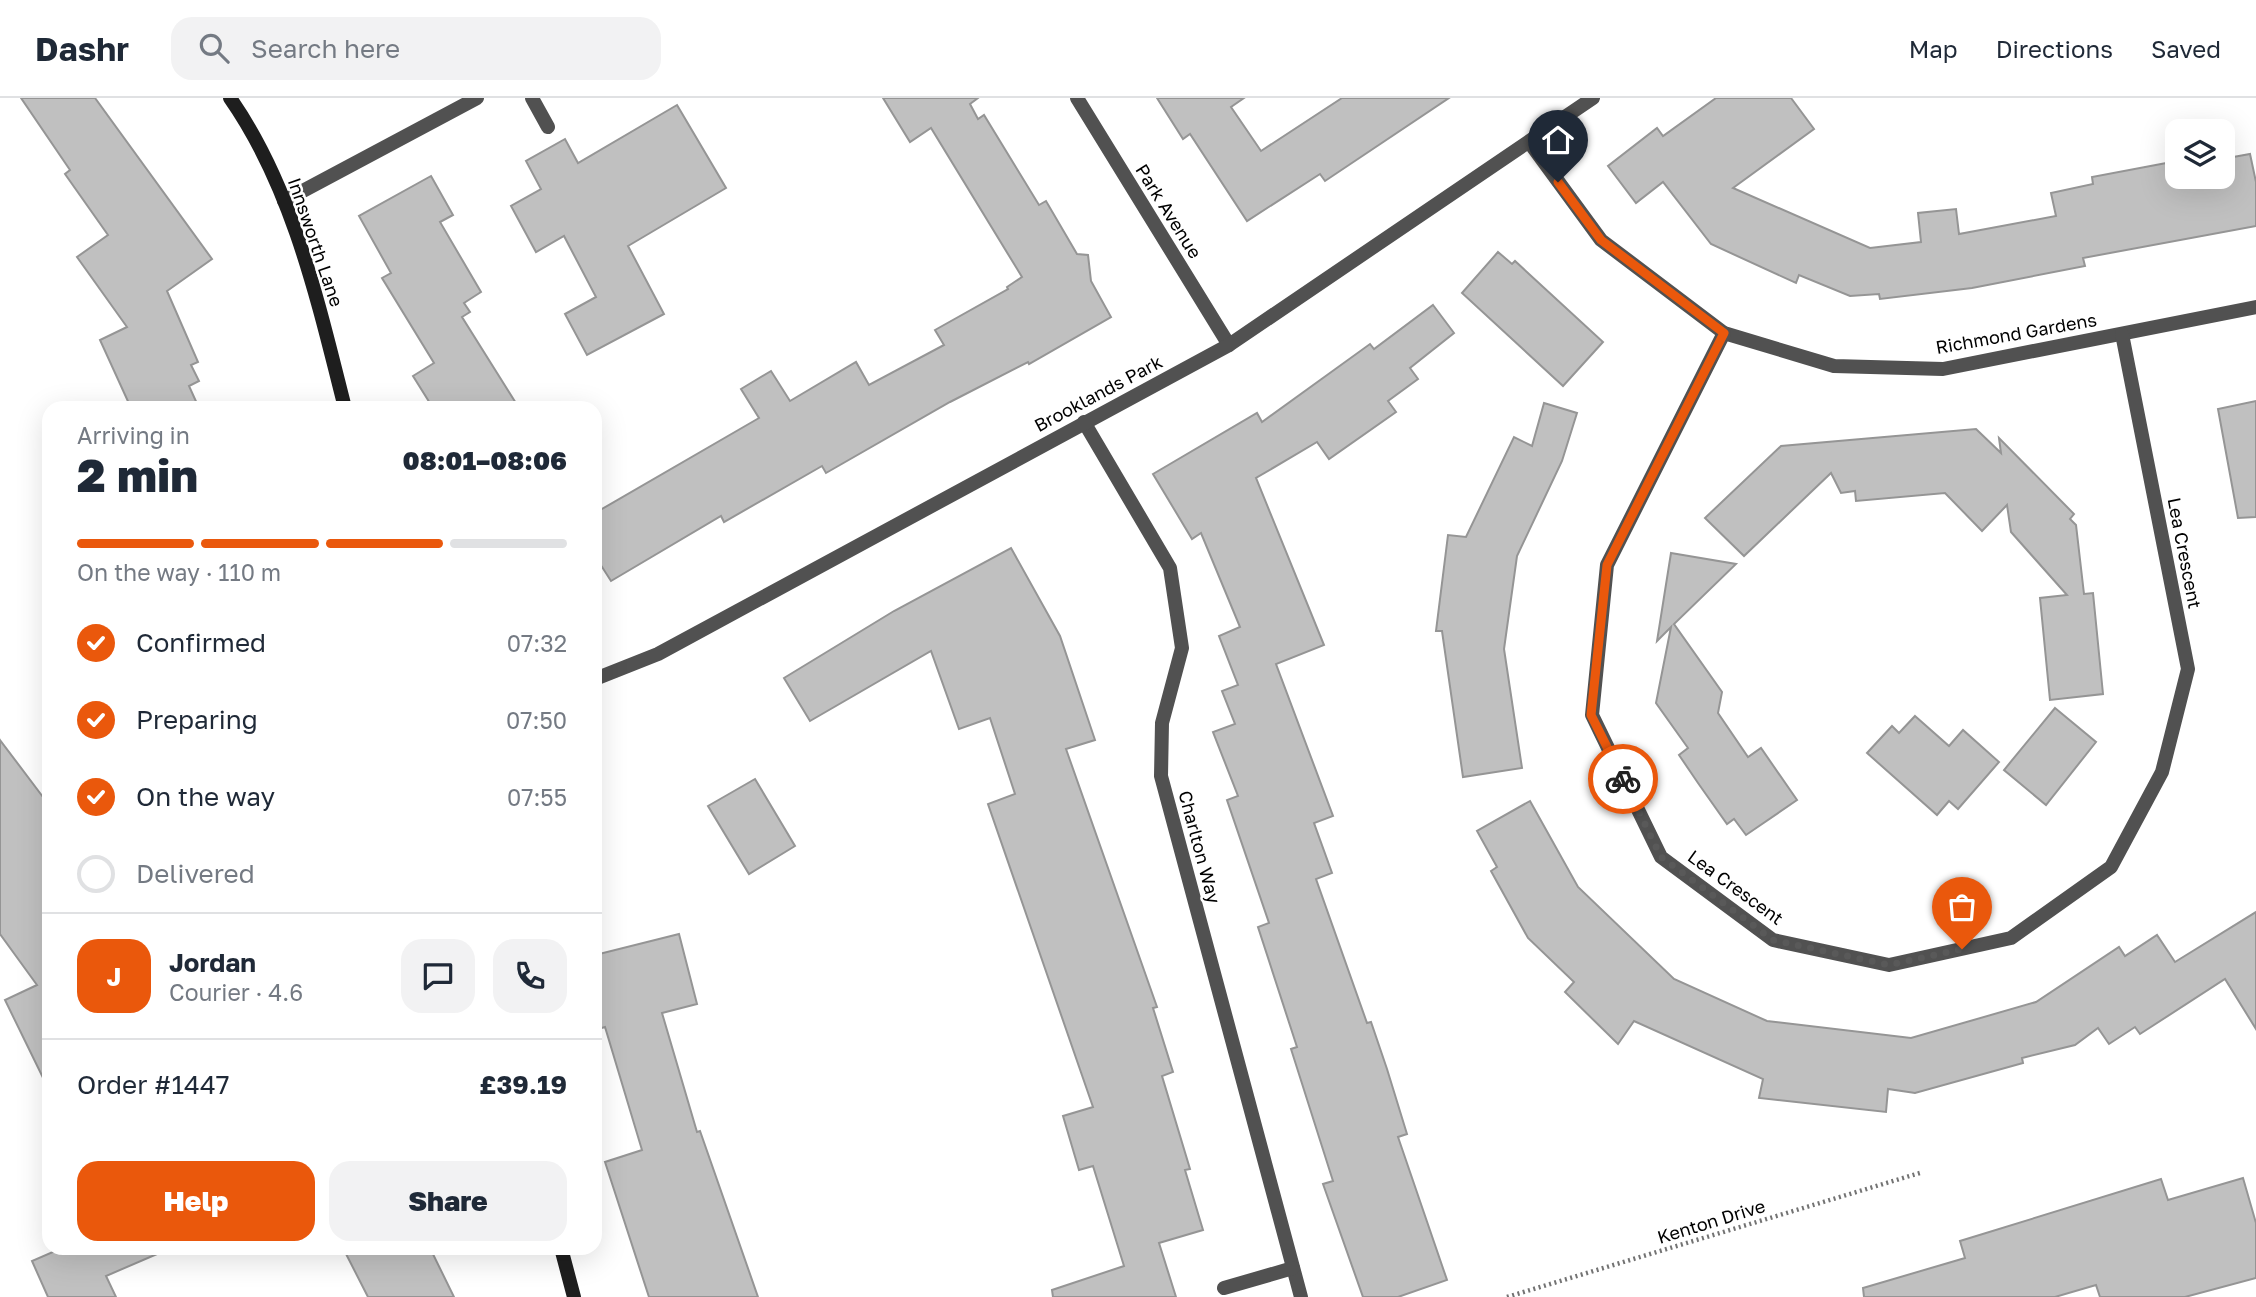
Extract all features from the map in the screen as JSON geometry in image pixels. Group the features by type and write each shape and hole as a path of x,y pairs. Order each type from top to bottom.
{"street":[{"name":"Innsworth Lane","path":"230,98 246,121 284,201 317,298 343,401"},
{"path":"284,201 477,98"},
{"path":"532,98 548,127"},
{"name":"Park Avenue","path":"1077,98 1229,345"},
{"name":"Brooklands Park","path":"602,675 658,654 1229,345 1593,98"},
{"name":"Richmond Gardens","path":"1530,143 1601,240 1724,333 1834,366 1942,369 2256,307"},
{"name":"Lea Crescent","path":"1724,333 1607,565 1591,715 1661,857 1773,940 1889,965 2011,938 2111,867 2162,772 2188,669 2122,334"},
{"name":"Charlton Way","path":"1084,422 1170,568 1182,648 1162,723 1161,776 1301,1297"},
{"path":"563,1255 574,1297"},
{"path":"1224,1288 1293,1268"}],"path":[{"name":"Kenton Drive","path":"1507,1297 1923,1171"}],"building":[{"path":"21,98 95,98 212,259 167,291 198,362 191,365 199,381 189,386 196,401 128,401 100,340 127,327 77,257 108,235 65,174 70,170"},
{"path":"883,98 978,98 970,104 978,119 984,115 1039,205 1046,201 1077,254 1088,255 1091,281 1111,317 1029,364 1028,362 950,402 826,473 822,466 724,522 721,516 611,581 602,567 602,509 759,418 741,389 771,371 790,401 856,362 869,385 944,345 935,330 1008,289 1007,287 1022,277 931,128 910,142"},
{"path":"1157,98 1244,98 1231,107 1261,151 1342,98 1449,98 1325,181 1320,174 1247,221 1190,134 1183,139"},
{"path":"1716,98 1791,98 1814,129 1733,188 1870,248 1921,242 1918,213 1956,209 1959,234 2056,216 2051,193 2093,184 2092,177 2165,163 2165,189 2235,189 2235,157 2250,154 2256,182 2256,226 2083,258 2085,266 1972,288 1880,299 1879,294 1850,296 1799,275 1796,283 1711,244 1663,182 1636,203 1608,166 1657,128 1663,136"},
{"path":"677,105 726,188 628,246 664,314 587,355 565,314 596,297 564,236 536,252 511,206 541,189 526,161 565,139 578,163"},
{"path":"431,176 453,215 440,222 481,292 464,303 470,312 462,317 515,401 429,401 413,376 434,363 382,278 391,273 359,216"},
{"path":"1498,252 1512,264 1515,261 1603,342 1563,386 1462,293"},
{"path":"1433,305 1454,333 1410,368 1418,379 1388,401 1396,412 1329,459 1317,442 1256,478 1324,645 1276,664 1333,816 1314,823 1332,873 1316,879 1367,1023 1371,1022 1387,1069 1407,1134 1398,1137 1447,1280 1398,1297 1363,1297 1323,1184 1333,1181 1291,1049 1297,1047 1258,927 1269,923 1227,800 1238,796 1213,732 1235,724 1222,691 1238,685 1219,636 1240,627 1201,533 1192,539 1153,474 1257,413 1262,422 1370,344 1374,349"},
{"path":"2256,401 2256,517 2238,518 2218,409"},
{"path":"1544,403 1577,413 1562,461 1517,556 1504,649 1522,768 1463,777 1442,631 1436,631 1448,535 1466,537 1514,437 1532,446"},
{"path":"1976,429 2001,453 1999,438 2074,514 2070,519 2076,525 2084,594 2093,593 2103,694 2050,700 2040,598 2067,595 2011,532 2007,505 1982,531 1945,493 1856,501 1855,491 1841,493 1831,473 1744,556 1705,518 1781,446"},
{"path":"1011,548 1060,636 1095,740 1066,749 1157,1007 1153,1008 1173,1072 1162,1076 1190,1169 1185,1170 1203,1230 1159,1243 1176,1297 1053,1297 1052,1290 1124,1266 1093,1166 1079,1170 1063,1116 1093,1107 988,804 1015,794 990,718 959,729 931,651 810,721 784,678 894,611"},
{"path":"1671,553 1736,564 1674,624 1722,692 1718,713 1748,757 1761,748 1797,800 1746,835 1734,819 1727,824 1698,783 1679,755 1688,748 1656,703 1671,627 1657,641"},
{"path":"2055,708 2096,742 2046,805 2004,770"},
{"path":"1915,716 1949,746 1963,730 1999,762 1958,809 1949,801 1937,815 1867,753 1892,726 1899,733"},
{"path":"0,740 42,796 42,1076 5,1000 37,985 0,934"},
{"path":"755,779 795,846 749,874 708,806"},
{"path":"1530,801 1578,887 1674,979 1767,1021 1911,1038 2036,1002 2119,947 2125,956 2157,935 2175,962 2256,912 2256,1029 2225,979 2140,1034 2135,1027 2109,1044 2098,1028 2075,1045 2022,1058 2023,1063 1915,1093 1888,1089 1886,1112 1759,1098 1763,1079 1634,1021 1618,1044 1565,992 1574,982 1528,938 1491,871 1497,867 1477,831"},
{"path":"679,934 697,1004 662,1013 697,1132 700,1131 758,1297 649,1297 605,1162 642,1150 605,1027 602,1028 602,953"},
{"path":"2243,1178 2256,1223 2256,1278 2185,1297 2100,1297 2096,1285 2055,1297 1864,1297 1863,1288 1965,1258 1960,1241 2161,1179 2168,1200"},
{"path":"46,1255 155,1255 106,1276 116,1297 48,1297 32,1261"},
{"path":"347,1255 433,1255 454,1297 368,1297"}],"way so far":[{"path":"1623,779 1661,857 1773,940 1889,965 1962,949"}],"route":[{"path":"1558,182 1601,240 1724,333 1607,565 1591,715 1623,779"}]}
